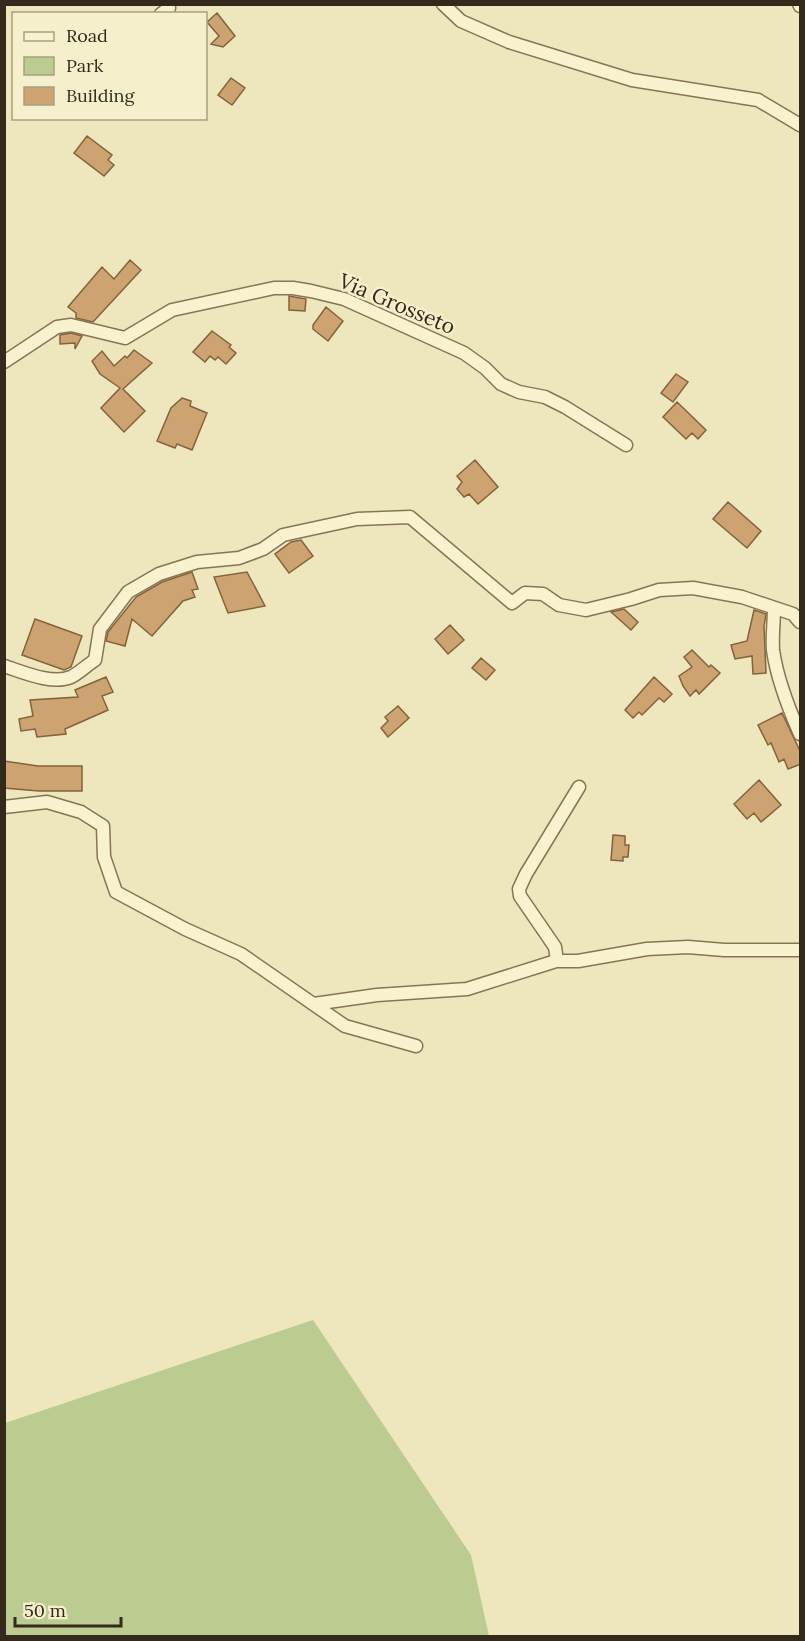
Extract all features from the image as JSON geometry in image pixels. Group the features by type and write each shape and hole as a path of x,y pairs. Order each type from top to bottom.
{"street":[{"path":"443,4 461,21 509,42 632,80 758,100 801,125"},
{"name":"Via Grosseto","path":"4,362 57,327 71,325 125,338 172,310 274,288 293,288 344,299 464,353 485,368 501,384 519,393 545,397 626,445"},
{"path":"4,666 42,677 55,679 70,677 95,660 100,629 128,592 159,574 197,562 239,558 263,549 283,535 357,519 410,517 512,603 525,593 543,594 559,605 586,610 659,590 693,588 742,597 798,614"},
{"path":"774,608 773,648 778,675 790,711 801,734"},
{"path":"557,961 555,946 520,896 519,889 579,787"},
{"path":"4,807 47,802 81,812 104,826 104,857 116,891 185,928 241,954 345,1026 416,1046"},
{"path":"314,1004 377,995 467,989 557,961 578,961 647,949 688,947 724,950 801,950"}],"green space":[{"path":"313,1320 471,1555 489,1636 5,1636 5,1423"}],"building":[{"path":"217,13 235,36 223,47 211,44 219,36 207,22"},
{"path":"231,78 245,88 232,105 218,95"},
{"path":"87,136 112,155 108,160 114,165 104,176 74,153"},
{"path":"130,260 141,270 93,322 76,318 76,313 68,307 102,267 114,279"},
{"path":"289,296 306,299 305,311 289,310"},
{"path":"326,307 343,321 328,341 313,329 313,325"},
{"path":"212,331 231,345 229,347 236,353 226,364 218,357 215,360 210,356 205,362 193,352"},
{"path":"71,333 82,336 75,349 75,343 60,344 60,335"},
{"path":"134,350 152,363 123,389 145,411 124,432 101,408 120,388 100,374 92,361 102,351 114,366 125,356 127,358"},
{"path":"676,374 688,382 673,402 661,393"},
{"path":"182,398 191,401 190,406 207,413 192,450 177,444 175,448 157,441 171,408"},
{"path":"677,402 706,430 698,439 692,433 686,439 663,417"},
{"path":"475,460 498,487 478,504 469,494 464,497 457,489 462,482 457,476"},
{"path":"728,502 761,531 747,548 713,519"},
{"path":"301,540 313,556 289,573 275,554 291,542"},
{"path":"192,572 198,589 192,590 195,597 183,601 152,636 132,619 125,646 106,641 108,632 136,597 162,582"},
{"path":"247,572 265,606 228,613 214,577"},
{"path":"624,609 638,622 631,630 611,612"},
{"path":"754,610 766,614 764,626 766,673 753,674 752,656 735,659 731,645 747,641"},
{"path":"35,619 82,636 71,667 64,670 22,655"},
{"path":"450,625 464,640 448,654 435,639"},
{"path":"692,650 709,667 711,665 720,673 699,694 696,690 690,696 679,676 692,667 684,657"},
{"path":"481,658 495,670 486,680 472,668"},
{"path":"106,677 113,692 102,696 108,710 65,729 66,734 37,737 35,729 21,731 19,719 33,716 30,700 78,697 75,690"},
{"path":"654,677 672,694 664,702 659,698 642,715 639,712 633,718 625,710"},
{"path":"398,706 409,718 388,737 381,728 388,721 385,717"},
{"path":"782,713 801,753 801,764 788,769 784,759 779,762 771,743 768,745 758,725"},
{"path":"4,761 38,766 82,766 82,791 4,788"},
{"path":"759,780 781,805 761,822 754,813 747,819 734,804"},
{"path":"613,835 625,836 625,845 629,845 628,857 623,857 623,861 611,860"}]}
